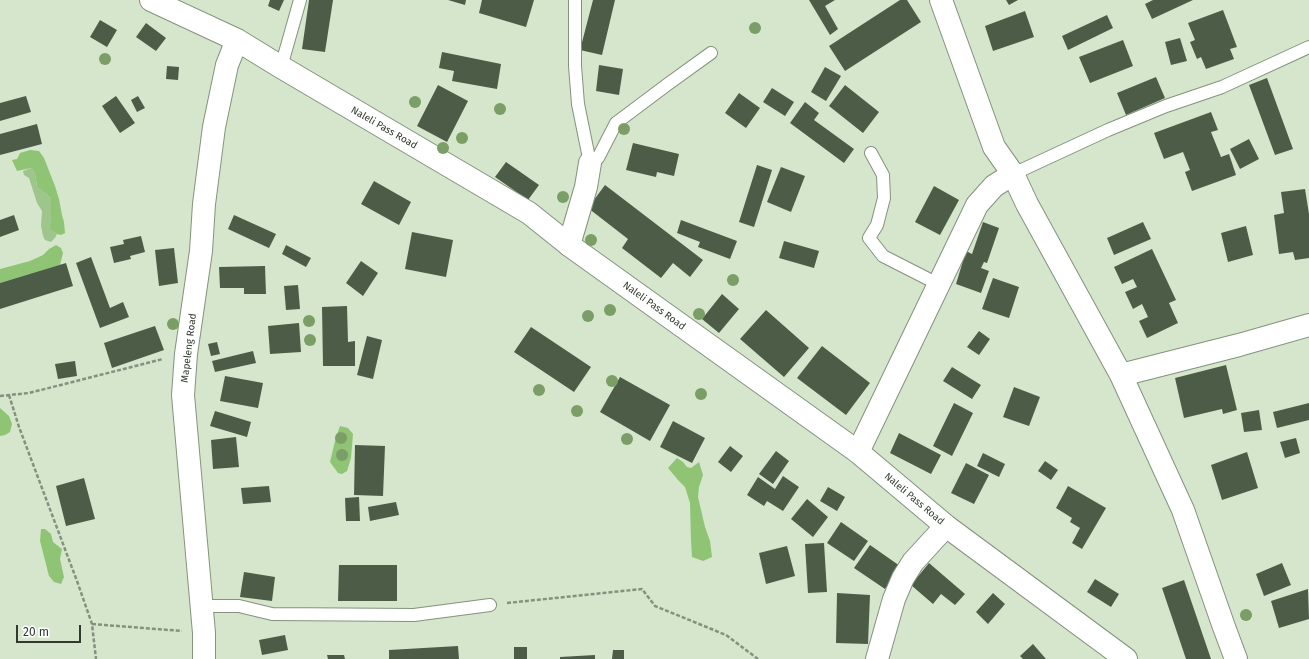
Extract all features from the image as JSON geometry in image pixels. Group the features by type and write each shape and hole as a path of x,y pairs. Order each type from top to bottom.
{"street":[{"name":"Naleli Pass Road","path":"151,0 237,40 529,213 569,245 858,452 946,526 1126,659"},
{"path":"947,2 994,147 1013,174 1026,204 1121,375 1183,510 1236,659"},
{"name":"Mapeleng Road","path":"204,659 202,606 183,395 186,354 201,251 204,204 214,127 227,65 237,40"},
{"path":"569,245 586,187 590,163"},
{"path":"858,452 977,205 994,186 1013,174"},
{"path":"1121,375 1239,345 1309,325"},
{"path":"877,659 894,599 903,578 913,562 946,526"}],"lane":[{"path":"281,67 300,0"},
{"path":"575,0 574,66 578,104 590,163 598,158 616,123 712,53"},
{"path":"1013,174 1108,130 1166,106 1222,87 1309,46"},
{"path":"871,153 883,174 884,198 877,225 869,238 883,256 938,284"},
{"path":"202,606 239,606 272,614 414,614 490,605"}],"path":[{"path":"0,396 29,393 186,354"},
{"path":"9,395 19,427 92,624 96,659"},
{"path":"490,605 642,589 654,606 726,635 758,659"},
{"path":"92,624 204,633"}],"green space":[{"path":"30,150 39,151 44,158 55,186 64,222 65,233 61,235 49,229 51,221 51,199 37,187 35,173 31,168 17,171 12,160 17,159 20,153"},
{"path":"31,168 35,173 37,187 51,199 51,221 49,229 57,234 51,242 45,240 43,236 41,226 42,211 37,203 29,178 24,175 23,171"},
{"path":"56,245 61,248 63,253 60,265 0,283 0,269 30,261 43,255"},
{"path":"0,408 9,416 12,424 10,432 0,436"},
{"path":"340,426 348,428 353,434 351,458 347,471 342,474 338,473 330,462"},
{"path":"677,458 687,467 691,468 699,462 703,475 699,487 698,497 710,541 712,557 703,561 692,557 690,503 685,487 668,468"},
{"path":"41,529 45,529 51,534 53,542 62,549 60,559 64,577 61,584 54,582 49,576 40,541"}],"building":[{"path":"270,0 284,0 279,11 268,6"},
{"path":"309,0 333,0 325,52 302,49"},
{"path":"448,0 466,0 465,5"},
{"path":"482,0 534,0 526,27 479,13"},
{"path":"593,0 615,0 602,55 580,50"},
{"path":"809,0 835,0 825,6 838,29 830,35"},
{"path":"900,0 907,0 921,22 845,71 829,46"},
{"path":"1006,0 1018,0 1009,5"},
{"path":"1153,0 1193,0 1152,19 1145,4"},
{"path":"1223,10 1237,47 1230,49 1234,59 1206,69 1201,57 1197,59 1190,42 1195,40 1188,23"},
{"path":"1025,11 1034,37 993,51 985,26"},
{"path":"1107,15 1113,28 1068,50 1062,36"},
{"path":"100,20 117,30 107,47 90,37"},
{"path":"146,23 166,38 156,51 136,37"},
{"path":"1180,38 1187,61 1171,65 1165,42"},
{"path":"1123,40 1133,66 1090,83 1079,57"},
{"path":"442,52 501,64 497,89 452,81 454,71 439,68"},
{"path":"599,65 623,69 619,95 596,91"},
{"path":"167,66 179,67 178,80 166,79"},
{"path":"825,67 841,76 826,101 811,92"},
{"path":"1156,77 1165,98 1126,115 1117,93"},
{"path":"1267,78 1293,149 1275,155 1249,85"},
{"path":"438,85 468,101 447,142 417,126"},
{"path":"845,85 879,112 863,133 829,106"},
{"path":"772,88 794,102 785,116 763,102"},
{"path":"739,93 760,108 746,128 725,113"},
{"path":"26,96 31,112 0,121 0,103"},
{"path":"116,96 135,123 120,133 102,106"},
{"path":"138,96 145,108 137,112 131,100"},
{"path":"805,102 819,113 814,120 854,149 844,163 790,123"},
{"path":"1211,112 1218,130 1211,132 1221,157 1229,154 1236,175 1192,191 1185,172 1190,170 1183,152 1164,159 1154,133"},
{"path":"37,124 42,144 0,155 0,134"},
{"path":"1249,139 1259,159 1240,169 1230,149"},
{"path":"633,143 679,154 674,176 657,172 656,177 626,170"},
{"path":"506,162 539,185 528,200 495,177"},
{"path":"757,165 772,170 754,227 739,222"},
{"path":"781,167 805,176 791,212 767,202"},
{"path":"374,181 411,202 399,225 361,204"},
{"path":"605,185 703,260 690,277 673,263 661,278 622,248 628,239 588,208"},
{"path":"934,186 959,200 940,235 915,222"},
{"path":"1305,189 1309,214 1309,258 1295,260 1293,252 1279,254 1274,215 1284,213 1281,192"},
{"path":"14,215 19,230 0,237 0,220"},
{"path":"234,215 276,234 269,248 228,229"},
{"path":"681,220 737,241 730,259 698,247 700,242 677,233"},
{"path":"983,222 999,228 987,263 984,262 981,268 989,271 981,293 956,284 966,251 972,254"},
{"path":"1143,222 1151,239 1114,255 1107,238"},
{"path":"1246,226 1253,255 1228,262 1221,233"},
{"path":"412,232 453,240 446,277 405,269"},
{"path":"141,236 145,252 130,256 131,259 114,263 110,247 124,244 123,240"},
{"path":"784,241 819,251 814,268 779,258"},
{"path":"286,245 311,258 306,267 282,254"},
{"path":"174,248 178,283 159,286 155,250"},
{"path":"1152,249 1176,300 1169,303 1178,323 1147,338 1139,321 1148,317 1142,304 1133,309 1125,292 1137,287 1133,279 1122,284 1114,267"},
{"path":"91,257 110,308 123,302 129,317 100,328 76,263"},
{"path":"361,261 378,273 363,296 346,283"},
{"path":"66,263 73,286 0,309 0,283"},
{"path":"265,266 266,294 244,294 244,288 220,288 219,267"},
{"path":"993,278 1019,287 1009,318 982,309"},
{"path":"298,285 300,309 286,310 284,286"},
{"path":"722,294 739,309 719,333 702,319"},
{"path":"347,306 348,342 355,341 355,366 323,366 322,307"},
{"path":"766,310 809,348 784,377 740,339"},
{"path":"299,323 301,352 270,354 268,326"},
{"path":"155,326 164,350 112,368 104,343"},
{"path":"531,327 591,367 574,392 514,352"},
{"path":"979,331 990,339 979,355 967,347"},
{"path":"367,336 382,340 373,379 357,375"},
{"path":"217,342 220,354 211,356 208,344"},
{"path":"822,346 870,383 846,415 797,378"},
{"path":"253,351 256,363 215,372 212,361"},
{"path":"75,361 77,376 58,379 55,364"},
{"path":"1226,365 1237,410 1223,414 1222,409 1184,418 1175,378"},
{"path":"952,367 981,385 972,399 943,381"},
{"path":"225,376 263,383 258,408 220,401"},
{"path":"620,377 670,405 650,441 600,412"},
{"path":"1014,387 1040,397 1029,426 1003,417"},
{"path":"954,403 973,413 952,456 933,446"},
{"path":"1309,403 1309,420 1277,428 1273,412"},
{"path":"1259,410 1262,430 1244,432 1241,413"},
{"path":"215,411 251,422 247,437 210,426"},
{"path":"673,421 705,438 692,463 660,447"},
{"path":"899,433 941,455 931,474 890,453"},
{"path":"236,437 239,467 213,469 211,440"},
{"path":"1296,438 1300,453 1285,458 1280,442"},
{"path":"355,445 385,446 383,496 354,495"},
{"path":"730,446 743,456 731,472 718,462"},
{"path":"776,451 789,461 773,484 759,474"},
{"path":"1247,452 1258,488 1222,500 1211,465"},
{"path":"983,453 1005,464 999,477 977,466"},
{"path":"1045,461 1058,470 1051,480 1038,471"},
{"path":"966,463 989,475 974,504 951,493"},
{"path":"783,476 799,487 783,511 767,501 764,506 747,495 758,477 775,489"},
{"path":"84,478 95,519 66,526 56,486"},
{"path":"269,486 271,502 243,504 241,488"},
{"path":"1068,486 1106,508 1082,549 1072,543 1080,528 1070,522 1072,518 1056,508"},
{"path":"828,487 845,497 837,511 820,501"},
{"path":"359,497 360,521 346,521 345,498"},
{"path":"807,499 828,517 813,537 791,519"},
{"path":"396,502 399,515 370,521 368,507"},
{"path":"841,522 868,541 854,561 827,543"},
{"path":"824,543 827,592 808,593 805,544"},
{"path":"870,545 900,566 885,589 854,568"},
{"path":"787,546 795,576 766,584 759,553"},
{"path":"929,563 965,594 955,605 941,594 933,604 911,585"},
{"path":"1282,563 1291,585 1264,596 1256,574"},
{"path":"339,565 397,565 397,601 338,601"},
{"path":"244,572 275,577 272,601 240,597"},
{"path":"1095,579 1119,594 1111,607 1087,592"},
{"path":"1184,580 1211,659 1186,659 1162,588"},
{"path":"1308,589 1309,619 1279,628 1271,601"},
{"path":"837,593 870,595 868,644 836,643"},
{"path":"993,593 1005,604 988,624 976,612"},
{"path":"285,635 288,650 262,655 259,640"},
{"path":"1033,644 1046,659 1023,659 1020,656"},
{"path":"458,646 459,659 389,659 389,650"},
{"path":"514,647 527,647 527,659 514,659"},
{"path":"613,650 624,650 624,659 612,659"},
{"path":"327,655 344,655 345,659 328,659"},
{"path":"595,655 595,659 560,659 560,657"}]}
